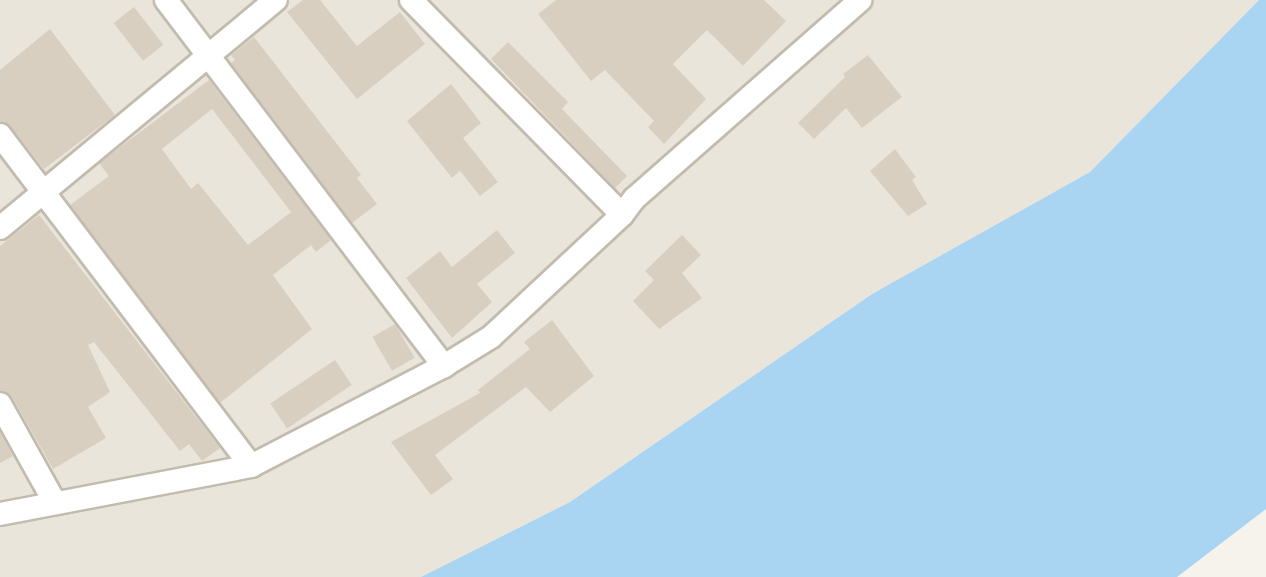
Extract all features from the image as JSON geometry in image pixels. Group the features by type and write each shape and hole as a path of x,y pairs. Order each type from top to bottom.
{"street":[{"path":"166,0 444,366"},
{"path":"0,228 276,0"},
{"path":"411,0 622,215"},
{"path":"0,514 251,466 444,366 491,337 622,215 634,198 850,4"},
{"path":"0,135 42,195 251,466"},
{"path":"0,404 55,503"}],"shaded area":[{"path":"0,0 1259,0 1090,172 872,294 570,502 421,577 0,577"}],"water":[{"path":"1259,0 1266,0 1266,509 1177,577 421,577 570,502 872,294 1090,172"}],"building":[{"path":"303,0 320,0 357,46 400,12 425,44 357,99 287,12"},
{"path":"556,0 764,0 786,21 743,66 707,30 673,64 706,99 664,144 648,127 654,121 605,70 591,81 538,14"},
{"path":"134,7 164,45 143,61 114,23"},
{"path":"50,29 115,115 44,169 11,127 0,122 0,70"},
{"path":"254,37 361,175 357,178 377,204 352,223 231,63 235,60 231,55"},
{"path":"508,42 568,102 562,109 627,176 615,188 491,59"},
{"path":"868,55 902,97 862,128 846,108 814,139 798,123 845,77 843,74"},
{"path":"209,80 331,240 316,252 311,245 273,275 312,329 220,403 70,205 109,176 99,163","holes":["212,109 291,212 248,245 198,183 191,189 162,149"]},
{"path":"451,84 481,123 463,138 498,182 480,196 460,171 452,178 407,121"},
{"path":"895,149 916,177 912,180 927,204 908,216 870,171"},
{"path":"39,215 220,448 202,461 189,444 180,451 94,342 88,345 110,392 88,407 106,438 53,469 12,397 0,391 0,246"},
{"path":"497,230 515,253 477,284 492,302 452,338 406,278 440,251 452,267"},
{"path":"682,235 701,255 682,273 702,298 659,329 633,301 654,280 645,271"},
{"path":"552,320 594,376 550,412 526,387 435,455 453,479 431,495 391,442 480,393 478,390 530,349 524,342"},
{"path":"395,324 414,358 392,371 372,337"},
{"path":"335,360 352,385 287,428 270,404"},
{"path":"0,432 13,456 0,463"}]}
